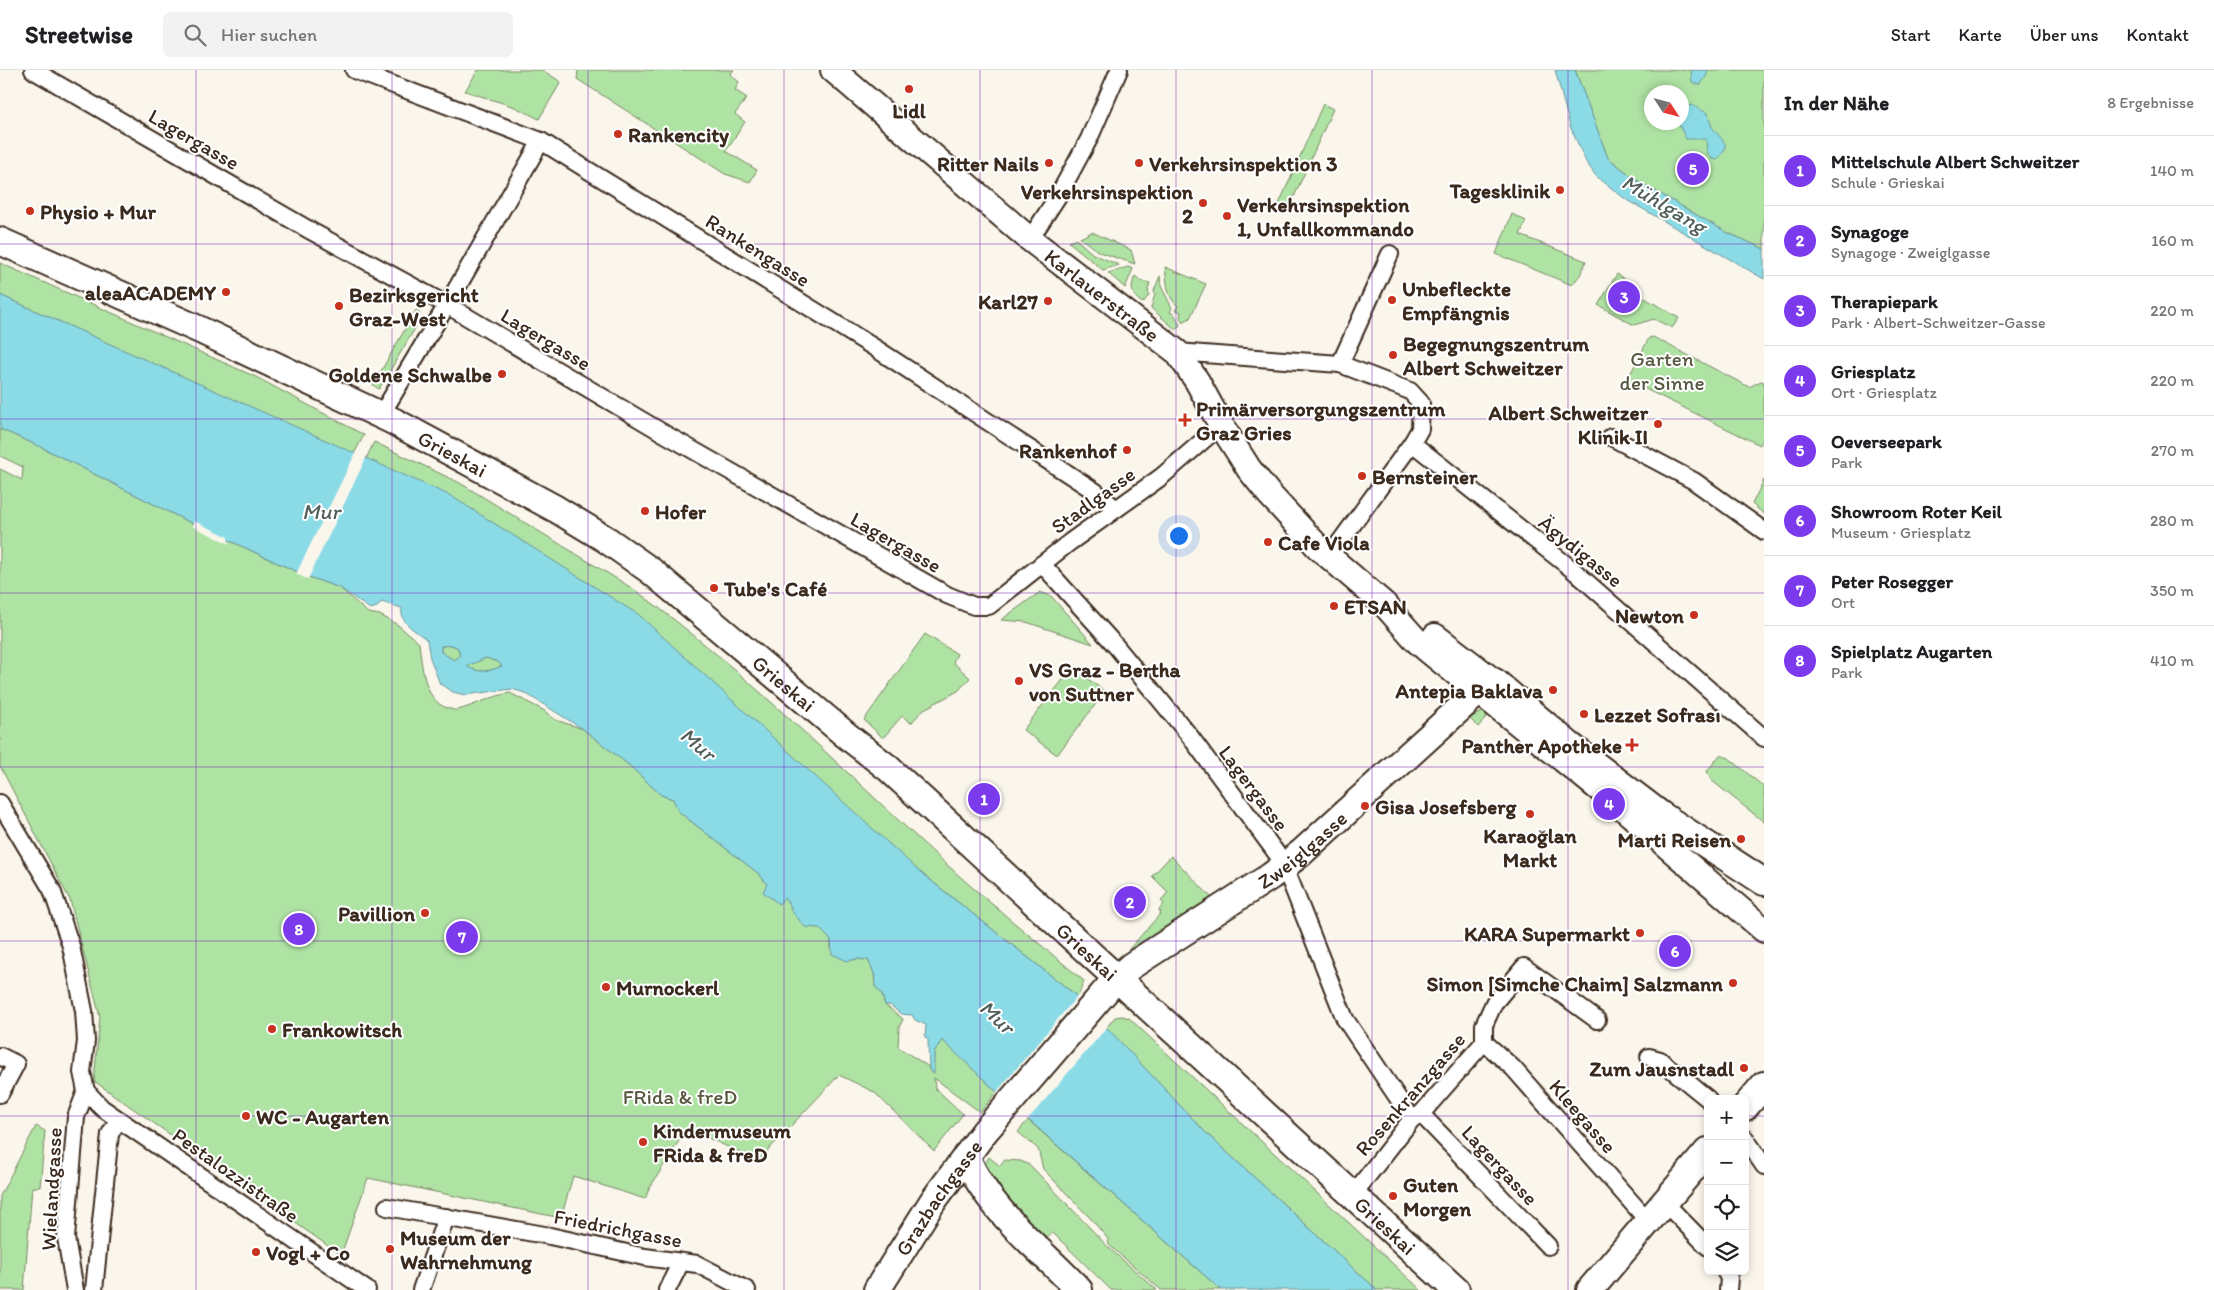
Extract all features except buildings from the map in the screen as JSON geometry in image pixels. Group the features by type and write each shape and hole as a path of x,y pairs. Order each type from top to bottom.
{"main road":[{"name":"Karlauerstraße","path":"833,70 1030,239 1177,352 1197,381 1220,425 1249,469 1269,494 1329,557 1384,604"},
{"name":"Grieskai","path":"0,241 198,329 381,415 556,509 607,540 651,571 888,768 1456,1290"},
{"path":"1384,604 1430,652 1486,687 1568,744 1662,815 1764,882"},
{"path":"1384,604 1426,630 1486,687 1764,930"},
{"path":"1430,652 1454,690 1458,710"},
{"name":"Zweiglgasse","path":"1097,1001 1116,979 1131,966 1301,852 1486,687"},
{"name":"Grazbachgasse","path":"877,1290 933,1201 985,1131 1097,1001"},
{"path":"1749,1102 1764,1085"},
{"path":"966,1156 978,1182 1026,1239 1079,1290"},
{"path":"1590,1290 1704,1156"}],"street":[{"name":"Lagergasse","path":"33,70 54,75 312,231 447,305 665,434 947,595 974,606 988,606"},
{"name":"Rankengasse","path":"354,70 541,141 876,348 1096,492 1116,509"},
{"path":"1030,239 1058,196 1088,139 1119,70"},
{"path":"381,415 447,305 541,141"},
{"path":"1340,364 1390,254"},
{"path":"1177,352 1340,364 1410,391 1421,403 1420,429 1412,444 1329,557"},
{"name":"Stadlgasse","path":"988,606 1161,477 1220,425"},
{"path":"1611,437 1694,480 1764,531"},
{"name":"Ägydigasse","path":"1412,444 1574,570 1764,738"},
{"name":"Lagergasse","path":"1042,564 1115,645 1189,735 1284,865 1345,1020 1417,1116 1548,1246"},
{"path":"0,803 52,890 71,946 84,1011 86,1041 82,1072 86,1091"},
{"name":"Rosenkranzgasse","path":"1352,1196 1417,1116 1484,1042 1484,1025 1494,1003 1524,967 1597,1020"},
{"name":"Kleegasse","path":"1484,1042 1513,1068 1648,1221"},
{"path":"0,1056 16,1064 0,1094"},
{"path":"1649,1057 1660,1060 1704,1096"},
{"name":"Pestalozzistraße","path":"86,1091 102,1108 118,1120 367,1290"},
{"name":"Wielandgasse","path":"75,1290 66,1238 76,1117 86,1091"},
{"path":"94,1290 110,1134 118,1120"},
{"path":"1746,1140 1764,1166"},
{"path":"1664,1202 1704,1243"},
{"name":"Friedrichgasse","path":"387,1207 645,1257 697,1264 746,1290"},
{"path":"421,1290 446,1217"},
{"path":"667,1290 681,1262"},
{"path":"1728,1275 1728,1290"}],"green space":[{"path":"478,70 542,70 561,82 539,119 515,107 465,91"},
{"path":"578,70 734,70 730,74 739,82 735,90 747,98 735,114 745,122 726,151 757,170 750,182 725,174 577,79"},
{"path":"1575,70 1764,70 1764,249 1728,233 1638,181 1608,158"},
{"path":"1323,104 1333,109 1289,208 1279,204"},
{"path":"1512,214 1526,221 1520,235 1586,261 1580,275 1572,285 1496,254"},
{"path":"1092,232 1131,250 1135,264 1099,252 1080,238"},
{"path":"1076,239 1093,254 1119,265 1103,270 1069,242"},
{"path":"0,263 256,377 364,435 354,454 0,295"},
{"path":"1128,267 1133,269 1125,288 1108,273"},
{"path":"1165,267 1206,284 1190,318 1183,322 1180,318 1181,312 1175,310 1178,306 1169,293"},
{"path":"1617,274 1634,285 1631,290 1679,318 1672,328 1654,319 1634,325 1598,305"},
{"path":"1135,276 1141,281 1150,283 1149,295 1143,303 1134,295 1132,284"},
{"path":"1160,276 1161,286 1172,308 1170,312 1175,315 1180,325 1176,330 1151,308 1155,294 1154,291"},
{"path":"416,310 419,312 420,320 379,389 373,385"},
{"name":"Garten der Sinne","path":"1653,337 1749,387 1761,381 1764,382 1764,437 1760,445 1627,380 1649,338"},
{"name":"FRida & freD","path":"0,429 41,447 183,519 306,576 340,588 368,613 380,615 398,625 419,643 425,680 428,689 439,704 458,710 510,693 543,710 556,720 583,729 630,766 661,795 673,799 679,812 759,874 767,884 764,892 779,904 784,897 811,926 819,928 831,940 831,950 847,961 857,959 868,960 874,973 875,986 882,994 885,1005 903,1019 899,1028 898,1047 929,1067 929,1070 933,1073 934,1052 942,1039 997,1092 980,1112 934,1078 935,1088 963,1114 934,1151 874,1092 839,1075 758,1161 687,1128 649,1189 645,1199 573,1176 561,1218 368,1178 341,1255 94,1081 100,1017 70,900 0,766 0,469 22,480 23,467 0,456"},
{"path":"374,442 460,483 635,590 679,624 763,695 965,881 1084,981 1078,997 920,872 366,459"},
{"path":"1764,480 1764,514 1752,504"},
{"path":"1040,592 1051,596 1093,644 1026,622 1001,620"},
{"path":"925,634 957,654 953,662 970,678 958,691 924,709 911,723 902,716 883,738 864,720"},
{"path":"452,645 458,648 460,656 454,661 441,652 441,646"},
{"path":"486,658 503,666 484,671 471,669 466,666"},
{"path":"1073,667 1105,692 1057,755 1023,730"},
{"path":"1489,709 1493,710 1478,727 1469,718"},
{"path":"1720,755 1729,758 1764,787 1764,822 1711,780 1707,771"},
{"path":"1171,856 1213,899 1123,959 1130,948 1161,913 1159,910 1164,904 1161,901 1168,892 1152,876"},
{"path":"1123,1016 1129,1018 1421,1290 1377,1290 1206,1133 1106,1028 1115,1017"},
{"path":"1028,1120 1221,1290 1161,1290 1109,1245 1108,1239 1092,1220 1043,1169 1038,1149 1018,1132"},
{"path":"36,1126 45,1131 40,1187 32,1187 24,1290 0,1290 0,1196"},
{"path":"989,1157 1000,1166 1005,1160 1021,1161 1031,1166 1109,1248 1157,1290 1111,1290 1053,1233 1046,1237 1013,1208 997,1190 985,1164"}],"water":[{"name":"Mühlgang","path":"1555,70 1575,70 1608,158 1638,181 1728,233 1764,249 1764,279 1624,198 1596,176 1586,162 1570,126"},
{"path":"1691,70 1708,70 1706,77 1700,85 1692,82"},
{"path":"1692,105 1707,113 1712,127 1725,143 1725,150 1717,160 1712,159 1707,152 1706,139 1686,139 1682,130 1689,130 1689,106"},
{"name":"Mur","path":"0,295 451,496 639,615 920,872 1078,997 1206,1133 1377,1290 1221,1290 997,1092 942,1040 934,1052 934,1074 929,1070 928,1040 925,1037 926,1025 915,1020 912,1015 901,1014 890,1005 885,1005 882,994 875,986 875,976 868,960 857,959 847,961 832,954 831,940 819,928 805,927 789,908 792,908 784,898 779,904 763,892 767,884 759,874 679,812 673,799 661,795 630,766 583,729 525,693 512,689 465,695 453,692 440,684 430,658 427,640 406,623 403,618 402,608 381,602 377,607 370,609 340,588 306,576 183,519 41,447 0,429","holes":["452,645 458,648 460,656 454,660 441,652 441,646","486,658 498,662 502,666 484,671 471,669 467,666"]}],"pier":[{"path":"356,452 367,456 308,579 296,574"},
{"path":"194,521 227,536 230,544 192,526"},
{"path":"1079,994 1108,1026 1026,1122 995,1094"}],"place":[{"name":"Lidl","path":"909,89"},
{"name":"Rankencity","path":"618,134"},
{"name":"Ritter Nails","path":"1049,163"},
{"name":"Verkehrsinspektion 3","path":"1139,163"},
{"name":"Oeverseepark","path":"1693,169"},
{"name":"Tagesklinik","path":"1560,190"},
{"name":"Verkehrsinspektion 2","path":"1203,203"},
{"name":"Physio + Mur","path":"30,211"},
{"name":"Verkehrsinspektion 1, Unfallkommando","path":"1227,216"},
{"name":"aleaACADEMY","path":"226,292"},
{"name":"Therapiepark","path":"1624,297"},
{"name":"Unbefleckte Empfängnis","path":"1392,300"},
{"name":"Karl27","path":"1048,301"},
{"name":"Bezirksgericht Graz-West","path":"339,306"},
{"name":"Begegnungszentrum Albert Schweitzer","path":"1393,355"},
{"name":"Goldene Schwalbe","path":"502,374"},
{"name":"Primärversorgungszentrum Graz Gries","path":"1185,420"},
{"name":"Albert Schweitzer Klinik II","path":"1658,424"},
{"name":"Rankenhof","path":"1127,450"},
{"name":"Bernsteiner","path":"1362,476"},
{"name":"Hofer","path":"645,511"},
{"name":"Cafe Viola","path":"1268,542"},
{"name":"Tube's Café","path":"714,588"},
{"name":"ETSAN","path":"1334,606"},
{"name":"Newton","path":"1694,615"},
{"name":"VS Graz - Bertha von Suttner","path":"1019,681"},
{"name":"Antepia Baklava","path":"1553,690"},
{"name":"Lezzet Sofrası","path":"1584,714"},
{"name":"Panther Apotheke","path":"1632,745"},
{"name":"Mittelschule Albert Schweitzer","path":"984,799"},
{"name":"Griesplatz","path":"1609,804"},
{"name":"Gisa Josefsberg","path":"1365,806"},
{"name":"Karaoğlan Markt","path":"1530,814"},
{"name":"Marti Reisen","path":"1741,839"},
{"name":"Synagoge","path":"1130,902"},
{"name":"Pavillion","path":"425,913"},
{"name":"Spielplatz Augarten","path":"299,929"},
{"name":"KARA Supermarkt","path":"1640,933"},
{"name":"Peter Rosegger","path":"462,937"},
{"name":"Showroom Roter Keil","path":"1675,951"},
{"name":"Simon [Simche Chaim] Salzmann","path":"1733,983"},
{"name":"Murnockerl","path":"606,987"},
{"name":"Frankowitsch","path":"272,1029"},
{"name":"Zum Jausnstadl","path":"1744,1068"},
{"name":"WC - Augarten","path":"246,1116"},
{"name":"Kindermuseum FRida & freD","path":"643,1142"},
{"name":"Guten Morgen","path":"1393,1196"},
{"name":"Museum der Wahrnehmung","path":"390,1249"},
{"name":"Vogl + Co","path":"256,1252"}]}
